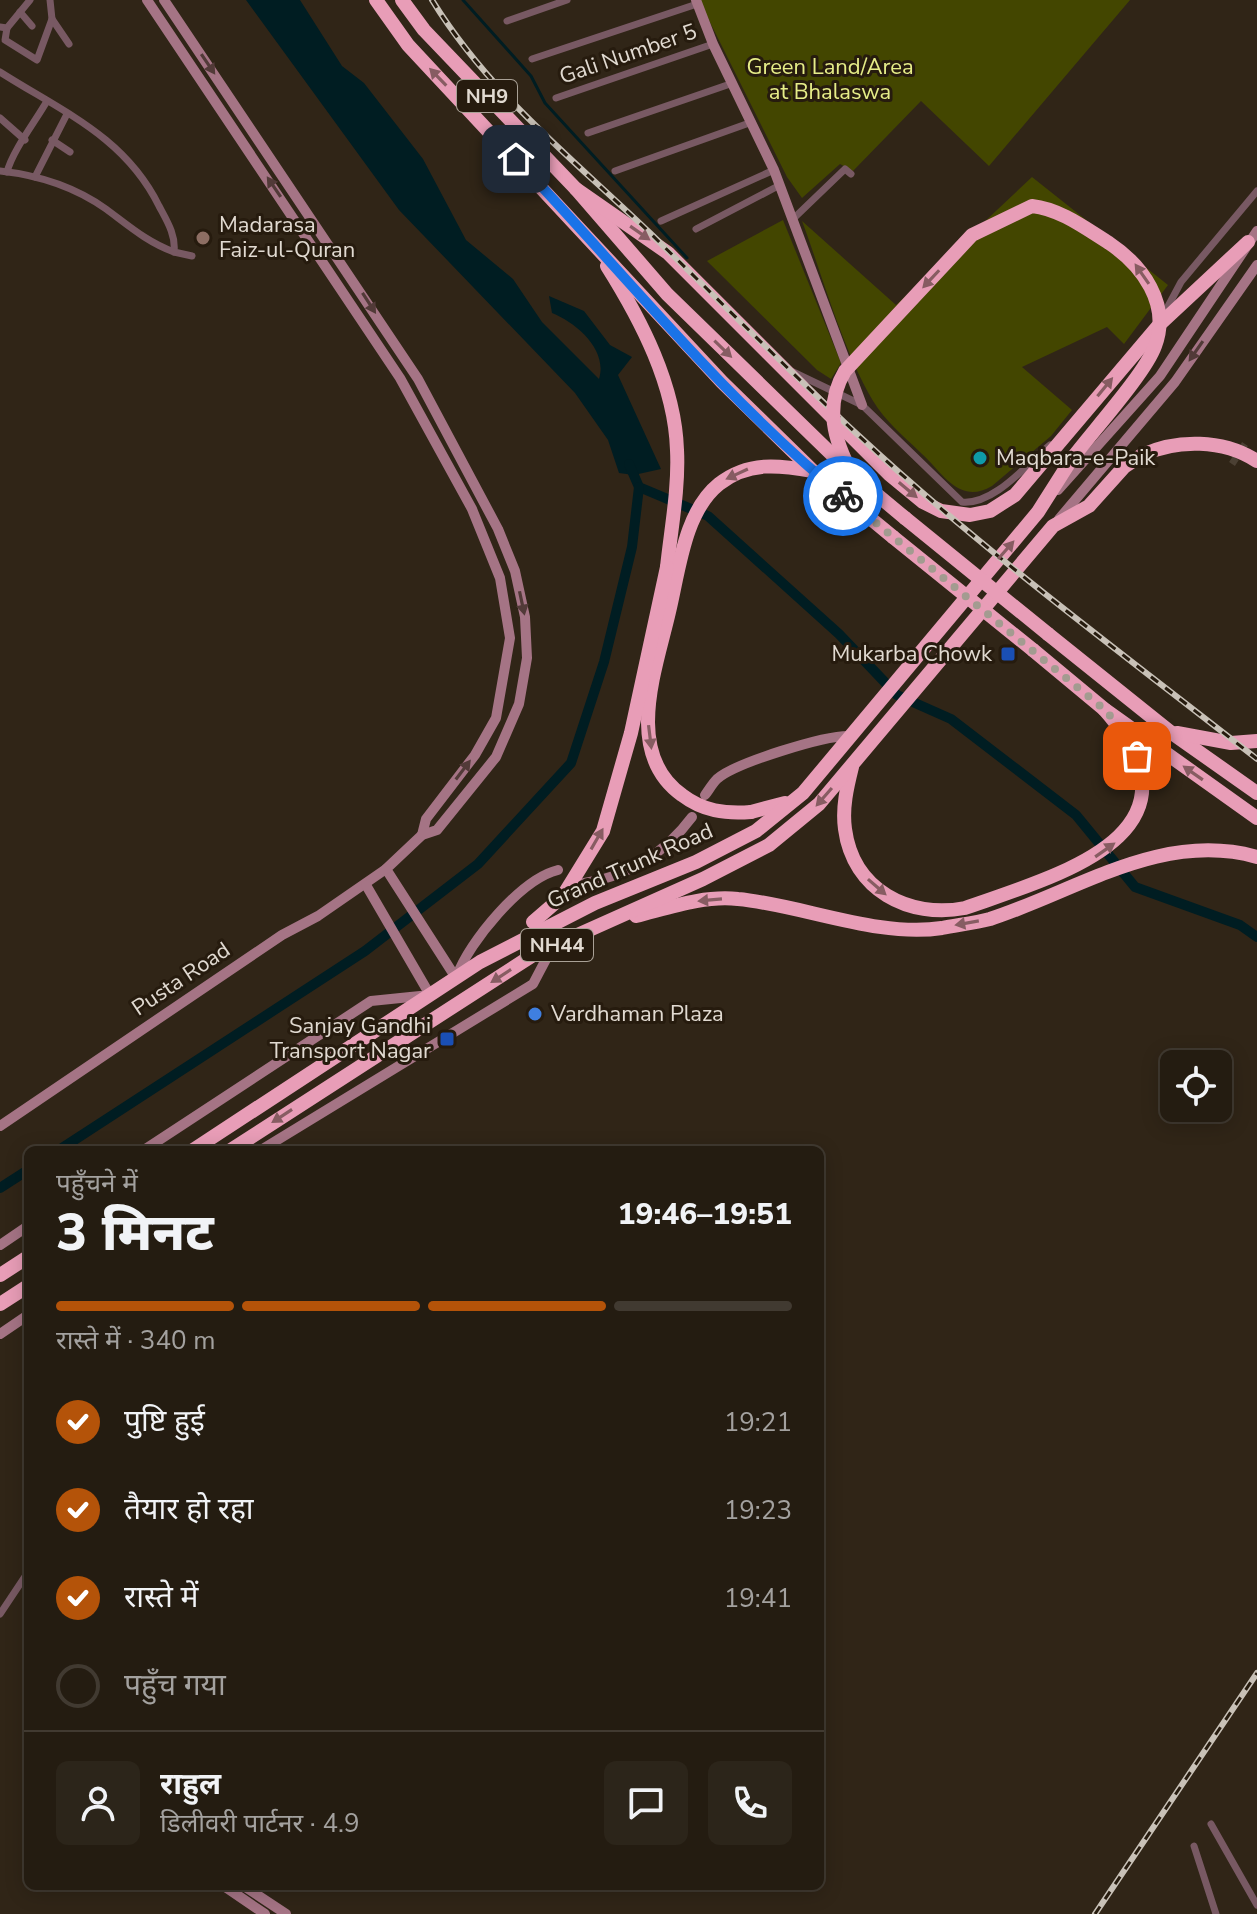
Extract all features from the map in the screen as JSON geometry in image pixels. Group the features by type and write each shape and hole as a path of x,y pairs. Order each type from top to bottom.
{"highway":[{"name":"NH9","path":"376,0 408,45 569,215"},
{"name":"NH9","path":"402,0 424,30 576,189"},
{"path":"576,189 667,294 852,474 1169,731 1257,793"},
{"path":"576,189 668,253 889,474 923,502 950,514 980,514 1007,501 1159,325 1252,236"},
{"path":"852,474 839,447 832,419 835,392 845,371 972,235 1032,206 1062,214 1125,254 1142,271 1153,290 1160,317 1155,347 1071,460 1038,512"},
{"path":"569,215 657,311 813,471 1104,709 1257,818"},
{"path":"496,953 563,896 603,831 631,732 667,567 677,449 672,414 636,312 598,251 569,215"},
{"path":"1053,526 1089,506 1124,467 1162,446 1213,444 1257,461"},
{"path":"793,801 751,812 710,810 674,790 661,775 651,747 650,695 680,565 693,522 707,496 729,476 757,466 813,471"},
{"name":"Grand Trunk Road","path":"199,1146 496,953 595,903 708,856 756,831 793,801 1038,512"},
{"name":"Grand Trunk Road","path":"237,1146 520,963 769,845 819,804 1053,526"},
{"path":"853,761 844,811 845,830 858,867 880,892 914,909 945,912 1034,882 1105,851 1117,842 1134,816 1141,787 1137,756 1122,729 1104,709"},
{"path":"1169,731 1231,743 1257,741"},
{"path":"602,925 697,901 735,898 903,930 936,928 987,919 1133,862 1162,854 1231,851 1257,857"},
{"path":"0,1275 24,1260"},
{"path":"0,1304 24,1289"}],"main road":[{"path":"147,0 338,282 422,418 472,509 500,578 510,638 496,718 475,755 426,819 422,835"},
{"path":"164,0 418,379 498,529 515,571 525,617 527,658 519,704 496,757 437,830 422,835"},
{"path":"697,2 713,44 753,121 774,170 862,405"},
{"path":"1038,512 1160,376 1199,322 1252,236"},
{"path":"1053,526 1175,382 1257,265"},
{"path":"705,795 718,779 729,773 810,742 850,736"},
{"path":"584,883 602,880 651,857 681,832 692,817"},
{"name":"Pusta Road","path":"0,1126 282,935 366,885 422,835"},
{"path":"386,869 433,937 456,978"},
{"path":"456,978 464,955 491,922 541,876 558,870"},
{"path":"150,1146 371,1001 430,995 366,885"},
{"path":"268,1146 533,984 553,946"},
{"path":"0,1245 24,1229"},
{"path":"0,1334 24,1318"},
{"path":"230,1890 265,1914"},
{"path":"250,1890 286,1914"}],"street":[{"path":"30,0 4,28 5,40 37,60 52,19 50,0"},
{"path":"507,21 567,0"},
{"path":"532,59 697,2"},
{"path":"20,12 32,26"},
{"path":"52,19 69,44"},
{"name":"Gali Number 5","path":"556,98 713,44"},
{"path":"1,74 115,146 138,168 168,221 174,252"},
{"path":"588,133 733,83"},
{"path":"47,101 4,172 35,177 103,207 149,243 192,256"},
{"path":"35,177 67,114"},
{"path":"0,118 25,140"},
{"path":"615,171 753,121"},
{"path":"52,140 70,152"},
{"path":"793,219 845,169 851,174"},
{"path":"661,221 774,170"},
{"path":"696,229 780,185"},
{"path":"1159,325 1181,282 1257,191"},
{"path":"780,366 862,405 962,502 974,503 990,496 1074,425"},
{"path":"0,1614 24,1578"},
{"path":"1211,1824 1257,1905"},
{"path":"1194,1846 1216,1914"}],"green space":[{"name":"Green Land/Area at Bhalaswa","path":"699,0 1130,0 989,166 921,101 853,171 840,164 802,198 787,177"},
{"path":"1032,177 1168,285 1124,344 1107,327 1022,367 1072,410 1051,436 992,486 974,492 966,491 944,477 888,421 871,396 837,322 802,221 896,305"},
{"path":"783,220 841,363 831,379 817,370 707,261"}],"water":[{"path":"246,0 300,0 342,66 364,83 423,159 466,240 513,279 542,322 599,379 601,368 595,348 571,323 552,313 549,296 584,311 610,345 632,357 618,375 661,469 634,475 619,473 608,440 575,393 399,210"}],"waterway":[{"path":"463,0 531,76 545,103 687,258"},
{"path":"629,464 639,487 708,516 839,634 897,695 951,719 1076,815 1135,887 1240,925 1257,937"},
{"path":"65,1146 365,951 478,864 571,763 604,662 632,547 639,487"},
{"path":"0,1188 24,1173"}],"tunnel":[{"path":"1232,464 1245,444"}],"railway":[{"path":"432,0 455,34 505,95 858,435 1004,561 1257,759"},
{"path":"1095,1914 1257,1673"}],"way so far":[{"path":"843,496 1104,709 1122,729 1137,756"}],"place":[{"name":"Madarasa Faiz-ul-Quran","path":"203,238"},
{"name":"Maqbara-e-Paik","path":"980,458"},
{"name":"Mukarba Chowk","path":"1008,654"},
{"name":"Vardhaman Plaza","path":"535,1014"},
{"name":"Sanjay Gandhi Transport Nagar","path":"447,1039"}],"route":[{"path":"516,159 722,382 843,496"}]}
